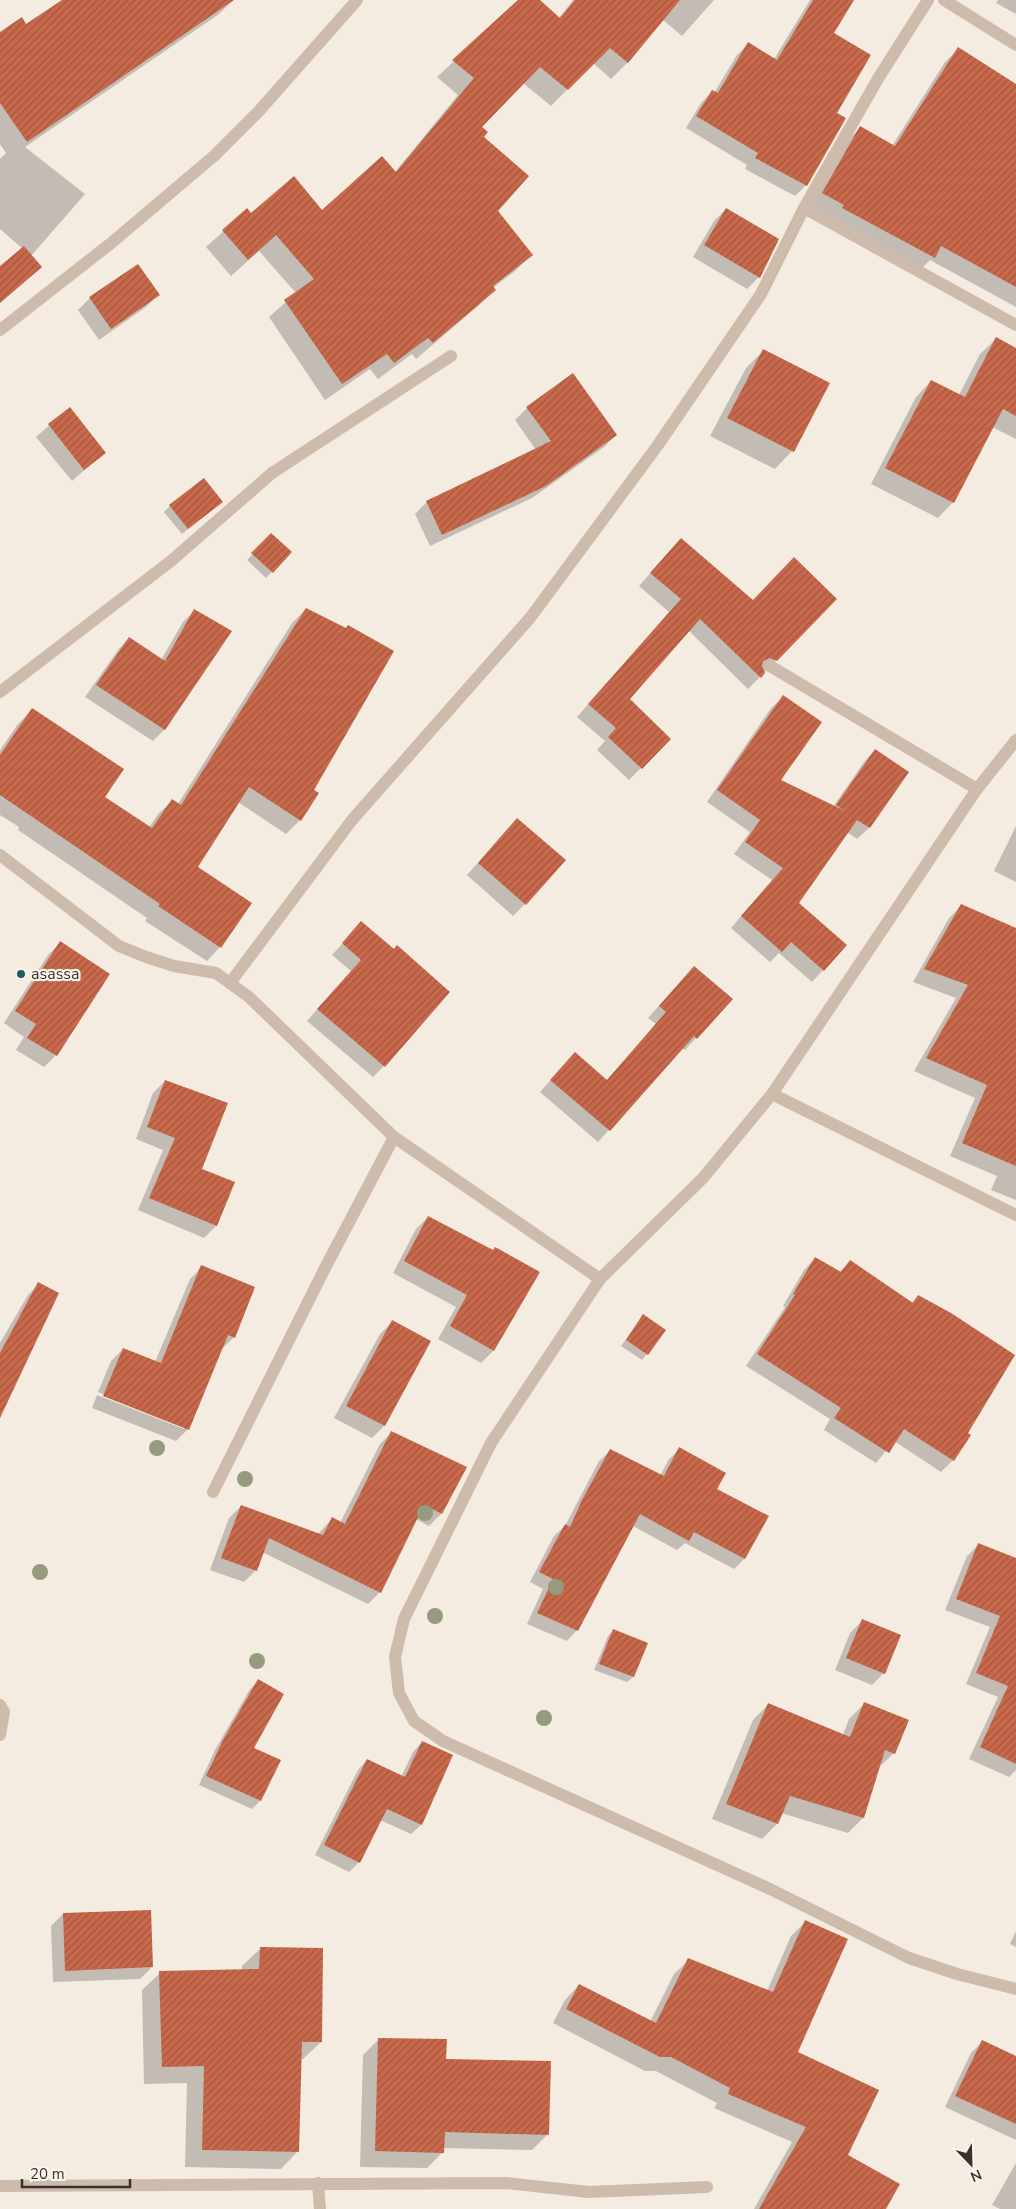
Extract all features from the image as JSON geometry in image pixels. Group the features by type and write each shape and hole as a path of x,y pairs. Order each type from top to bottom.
{"street":[{"path":"0,330 110,244 214,156 259,112 357,0"},
{"path":"230,983 352,820 536,610 658,445 761,294 804,208 879,78 928,0"},
{"path":"944,0 1016,45"},
{"path":"804,208 1016,325"},
{"path":"0,692 171,561 272,474 451,356"},
{"path":"770,666 977,789"},
{"path":"1016,740 977,789 772,1094 703,1178 600,1279 491,1443 404,1619 395,1657 399,1693 414,1721 443,1741 770,1889 909,1958 957,1974 1016,1989"},
{"path":"0,855 119,946 174,966 216,973 249,997 394,1137 600,1279"},
{"path":"772,1094 1016,1215"},
{"path":"213,1492 325,1268 394,1137"},
{"path":"0,1704 4,1712 0,1736"},
{"path":"318,2183 320,2209"},
{"path":"0,2186 506,2183 589,2192 706,2188"}],"building":[{"path":"62,0 234,0 27,142 0,103 0,32 22,17 26,24"},
{"path":"518,0 540,0 560,18 575,0 680,0 628,63 610,48 568,90 540,67 482,127 488,132 484,137 529,176 498,211 533,255 493,286 496,290 433,343 428,338 394,363 387,354 342,384 284,300 314,279 276,235 248,260 222,230 247,208 251,213 294,176 322,210 382,156 396,172 474,78 452,60"},
{"path":"813,0 854,0 834,33 871,55 837,113 846,118 807,186 755,158 758,153 696,116 712,90 718,93 748,42 777,60"},
{"path":"958,47 1016,84 1016,287 941,246 935,258 842,208 844,205 822,193 860,126 895,146"},
{"path":"726,208 779,239 760,278 704,245"},
{"path":"24,246 42,267 0,303 0,266"},
{"path":"138,264 160,295 111,329 89,297"},
{"path":"996,337 1016,348 1016,416 1003,409 954,503 885,468 931,380 965,397"},
{"path":"763,349 830,383 794,452 727,418"},
{"path":"573,373 617,435 546,486 442,535 426,501 551,441 526,407"},
{"path":"70,407 106,453 84,470 48,424"},
{"path":"204,478 223,502 188,529 169,505"},
{"path":"271,533 292,552 273,573 251,553"},
{"path":"681,538 753,600 794,557 837,599 777,661 770,658 763,661 762,666 765,673 761,678 700,619 630,699 671,739 642,769 608,737 616,728 588,704 681,599 650,573"},
{"path":"306,608 346,628 348,625 394,651 314,790 319,793 301,821 249,787 198,867 252,903 221,948 0,795 0,755 32,708 124,769 105,797 152,828 172,799 181,805"},
{"path":"194,609 232,631 165,730 96,685 129,637 165,661"},
{"path":"783,695 822,722 781,780 845,811 836,805 875,749 909,772 870,828 857,820 799,903 847,945 824,971 791,942 782,952 741,916 783,868 745,842 760,820 717,790"},
{"path":"517,818 566,860 526,905 478,863"},
{"path":"961,904 1016,928 1016,1166 962,1143 987,1085 926,1058 968,985 924,969"},
{"path":"361,921 394,949 397,945 450,992 385,1067 317,1009 361,960 342,943"},
{"path":"60,941 110,974 57,1056 27,1038 36,1024 15,1011"},
{"path":"694,966 733,999 697,1039 694,1036 610,1131 550,1080 575,1052 607,1080 666,1012 659,1006"},
{"path":"165,1080 228,1103 202,1169 235,1182 217,1226 149,1198 175,1138 147,1127"},
{"path":"428,1216 493,1250 495,1247 540,1272 494,1351 450,1326 467,1295 404,1261"},
{"path":"815,1257 841,1272 850,1260 913,1303 918,1295 951,1313 1015,1355 968,1433 971,1435 954,1461 904,1429 889,1453 834,1418 841,1408 757,1354 795,1295 793,1294"},
{"path":"201,1265 255,1287 235,1338 228,1335 189,1430 103,1396 123,1348 161,1363"},
{"path":"38,1282 59,1293 0,1418 0,1353"},
{"path":"643,1314 666,1330 648,1355 626,1340"},
{"path":"392,1320 431,1341 385,1426 346,1406"},
{"path":"391,1431 467,1467 442,1514 424,1505 381,1593 269,1538 257,1571 221,1558 241,1505 323,1535 332,1517 345,1524"},
{"path":"679,1447 726,1473 717,1489 769,1516 745,1559 694,1532 689,1541 640,1514 578,1631 537,1613 553,1579 539,1572 565,1524 570,1527 582,1500 610,1449 664,1476"},
{"path":"978,1543 1016,1558 1016,1764 980,1747 1008,1686 976,1673 1000,1616 956,1599"},
{"path":"862,1619 901,1635 885,1674 846,1658"},
{"path":"613,1629 648,1643 634,1677 599,1664"},
{"path":"258,1679 284,1694 254,1748 281,1760 261,1801 206,1776 223,1740"},
{"path":"864,1702 909,1720 895,1754 885,1750 864,1818 790,1796 778,1824 726,1804 768,1703 850,1737"},
{"path":"422,1741 453,1755 422,1825 387,1809 360,1863 324,1845 367,1759 405,1777"},
{"path":"151,1910 153,1967 65,1971 63,1913"},
{"path":"805,1920 848,1939 798,2052 879,2090 848,2155 900,2184 886,2209 759,2209 806,2127 728,2094 730,2088 671,2057 660,2057 566,2009 579,1984 656,2023 688,1958 773,1992"},
{"path":"260,1947 323,1948 322,2042 302,2042 299,2152 202,2150 204,2066 162,2067 159,1971 259,1969"},
{"path":"378,2038 447,2039 446,2059 551,2061 549,2135 445,2132 444,2153 375,2151"},
{"path":"982,2040 1016,2056 1016,2124 955,2096"}],"place":[{"name":"asassa","path":"21,974"}]}
